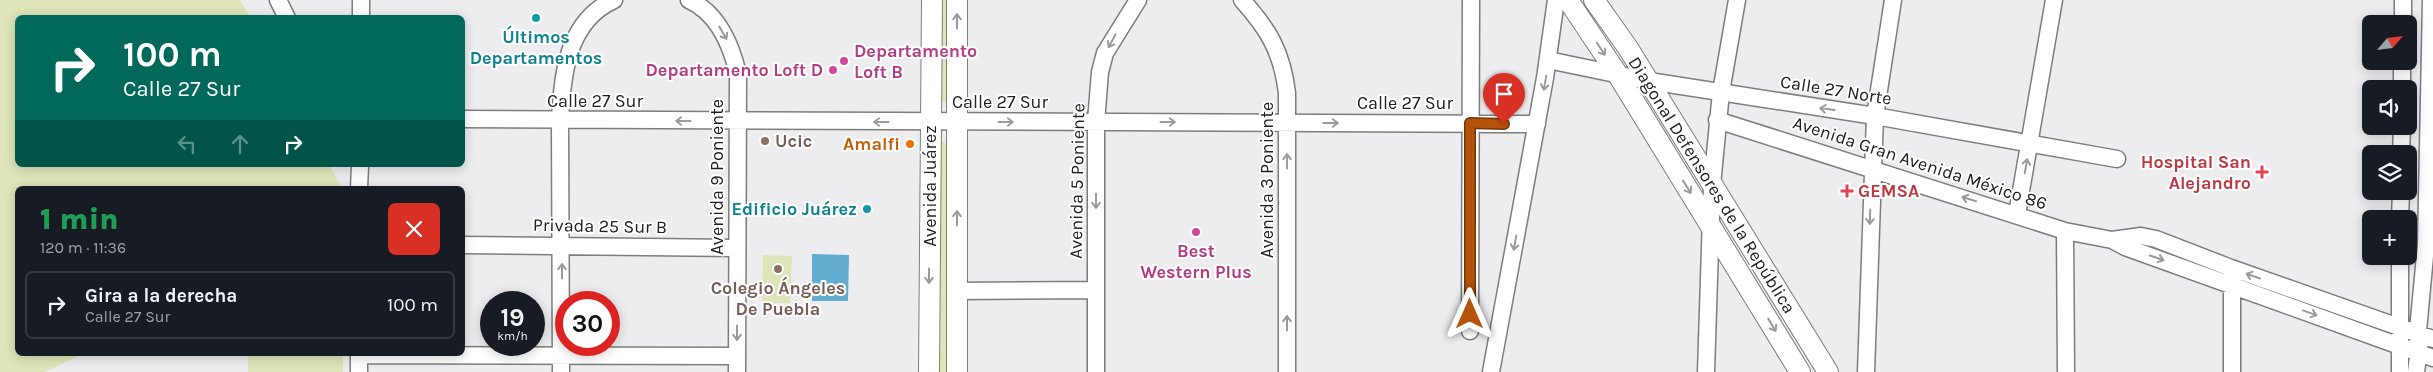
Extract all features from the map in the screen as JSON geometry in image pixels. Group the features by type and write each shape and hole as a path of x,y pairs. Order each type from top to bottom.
{"main road":[{"name":"Avenida Juárez","path":"929,372 932,0"},
{"name":"Avenida Juárez","path":"957,0 957,372"},
{"name":"Diagonal Defensores de la República","path":"1594,0 1649,81 1828,372"},
{"name":"Diagonal Defensores de la República","path":"1572,3 1800,372"}],"street":[{"path":"278,0 286,15"},
{"path":"361,0 361,15"},
{"path":"561,364 560,121 562,81 570,49 580,29 592,14 614,0"},
{"name":"Avenida 9 Poniente","path":"689,0 698,4 712,16 722,30 734,57 738,74 737,364"},
{"name":"Avenida 5 Poniente","path":"1096,372 1096,122 1100,72 1106,53 1138,0"},
{"name":"Avenida 3 Poniente","path":"1242,0 1266,29 1276,46 1284,68 1287,93 1287,372"},
{"path":"1470,331 1471,0"},
{"path":"1492,372 1537,124 1556,0"},
{"path":"1706,372 1712,185 1721,92 1737,0"},
{"path":"1866,372 1875,116 1893,0"},
{"path":"2017,214 2054,0"},
{"path":"2403,0 2403,15"},
{"path":"2425,335 2430,245 2431,0"},
{"name":"Calle 27 Norte","path":"1548,60 1618,76 1875,116 2117,159"},
{"name":"Calle 27 Sur","path":"465,119 560,121 1537,124"},
{"name":"Avenida Gran Avenida México 86","path":"1718,120 2017,214 2065,231 2112,240 2126,247 2422,354"},
{"path":"360,167 360,186"},
{"path":"2065,231 2066,372"},
{"name":"Avenida Gran Avenida México 86","path":"2112,240 2142,236 2156,239 2231,268 2425,335"},
{"name":"Privada 25 Sur B","path":"465,245 737,248"},
{"path":"2400,265 2400,372"},
{"path":"2231,268 2232,372"},
{"path":"957,291 1096,290"},
{"path":"2416,372 2422,354 2433,297"},
{"path":"359,356 359,372"},
{"path":"399,356 561,364 737,364"}],"green space":[{"path":"0,0 240,0 249,15 15,15 15,167 331,167 340,186 15,186 15,356 79,356 45,372 0,372"},
{"path":"940,0 949,0 948,102 945,103 940,100"},
{"path":"943,141 947,145 947,372 938,372 940,142"},
{"path":"763,255 792,256 790,303 762,303"},
{"path":"248,356 343,356 343,372 248,372"}],"water":[{"path":"812,254 849,255 848,301 812,301"}],"place":[{"name":"Últimos Departamentos","path":"536,18"},
{"name":"Departamento Loft B","path":"844,61"},
{"name":"Departamento Loft D","path":"833,70"},
{"name":"Ucic","path":"765,141"},
{"name":"Amalfi","path":"910,144"},
{"name":"Hospital San Alejandro","path":"2262,172"},
{"name":"GEMSA","path":"1847,191"},
{"name":"Edificio Juárez","path":"867,209"},
{"name":"Best Western Plus","path":"1196,232"},
{"name":"Colegio Ángeles De Puebla","path":"778,269"}],"route":[{"path":"1470,314 1470,123 1504,124"}]}
